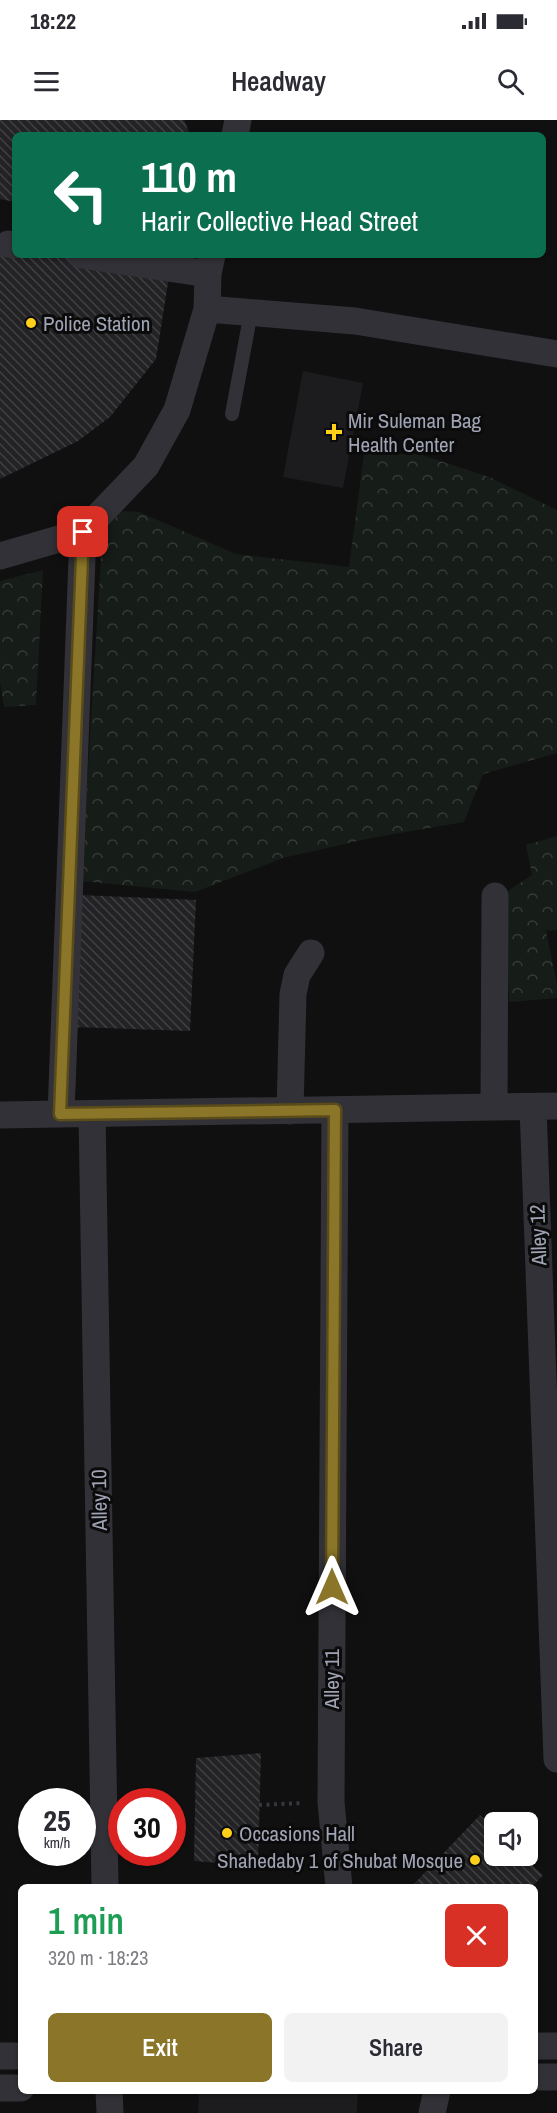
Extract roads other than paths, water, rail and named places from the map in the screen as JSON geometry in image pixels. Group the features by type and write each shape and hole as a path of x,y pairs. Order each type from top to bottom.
{"street":[{"path":"0,556 83,532 146,466 177,410 207,309 210,264 124,258"},
{"path":"207,309 355,321 557,354"},
{"path":"60,1114 83,532"},
{"path":"494,1107 495,896"},
{"path":"290,1111 293,994 297,975 311,953"},
{"path":"0,1115 545,1106"},
{"name":"Alley 12","path":"545,1106 557,1759"},
{"name":"Alley 11","path":"335,1110 331,1802 339,1884"},
{"name":"Alley 10","path":"92,1114 105,1884"},
{"path":"538,2046 557,2046"},
{"path":"0,2056 18,2056"},
{"path":"538,2077 557,2077"},
{"path":"0,2088 18,2088"},
{"path":"109,2094 110,2113"},
{"path":"432,2113 436,2094"}],"lane":[{"path":"232,414 251,312"}],"place":[{"name":"Police Station","path":"31,323"},
{"name":"Mir Suleman Bag Health Center","path":"334,432"},
{"name":"Occasions Hall","path":"227,1833"},
{"name":"Shahedaby 1 of Shubat Mosque","path":"475,1860"}]}
